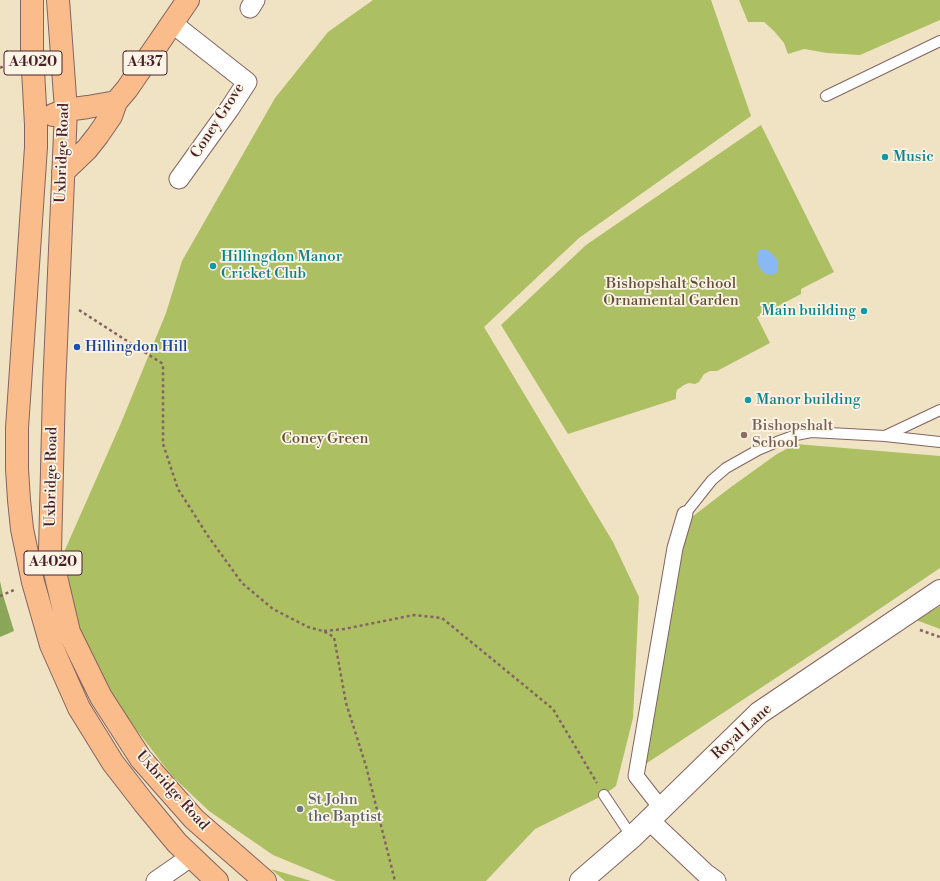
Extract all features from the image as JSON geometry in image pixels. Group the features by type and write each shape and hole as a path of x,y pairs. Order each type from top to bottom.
{"main road":[{"name":"Uxbridge Road","path":"32,0 32,51 36,125 17,428 17,469 22,529 33,582 51,645 79,708 113,763 144,803 177,843 217,881"},
{"name":"Uxbridge Road","path":"58,0 66,110 53,416 50,551 69,632 101,697 141,759 194,819 265,881"},
{"name":"A437","path":"63,172 87,149 98,135 111,116 116,102 127,89 188,0"},
{"path":"36,125 52,115 66,110 116,102"}],"street":[{"name":"Coney Grove","path":"172,22 248,82 179,179"},
{"path":"685,514 675,548 636,776 655,814 705,873 716,881"},
{"name":"Royal Lane","path":"581,881 632,837 759,713 940,591"},
{"path":"156,881 192,856"}],"lane":[{"path":"826,96 940,41"},
{"path":"885,436 940,410"},
{"path":"685,514 712,480 726,468 758,450 796,435 811,432 885,436 940,442"},
{"path":"604,795 632,837"}],"path":[{"path":"58,297 163,364 164,444 178,489 208,536 242,583 273,609 308,627 324,631 334,637 346,703 366,766 395,881"},
{"path":"324,631 344,629 414,615 442,618 553,709 604,795"}],"green space":[{"name":"Coney Green","path":"373,0 711,0 751,116 579,238 484,327 613,542 639,597 633,718 616,786 604,795 535,829 486,881 336,881 273,855 209,811 172,776 112,698 83,641 70,587 64,552 121,423 166,313 182,261 275,98 328,32"},
{"path":"739,0 940,0 940,20 860,55 827,53 804,49 788,54 784,43 764,22 748,22"},
{"name":"Bishopshalt School Ornamental Garden","path":"761,125 834,272 801,289 801,294 757,317 770,343 717,371 710,371 704,374 699,382 695,384 689,383 684,385 677,390 676,399 568,434 501,325 586,245"},
{"path":"796,444 940,456 940,568 644,765 688,520 777,454"},
{"path":"0,581 14,631 0,637"},
{"path":"940,606 940,629 916,620"},
{"path":"271,869 311,881 285,881"}],"water":[{"path":"760,249 769,251 776,258 778,262 778,271 775,274 766,274 759,267 757,258"}],"place":[{"name":"Music","path":"885,157"},
{"name":"Hillingdon Manor Cricket Club","path":"213,266"},
{"name":"Main building","path":"864,311"},
{"name":"Hillingdon Hill","path":"77,347"},
{"name":"Manor building","path":"748,400"},
{"name":"Bishopshalt School","path":"744,435"},
{"name":"St John the Baptist","path":"300,809"}]}
